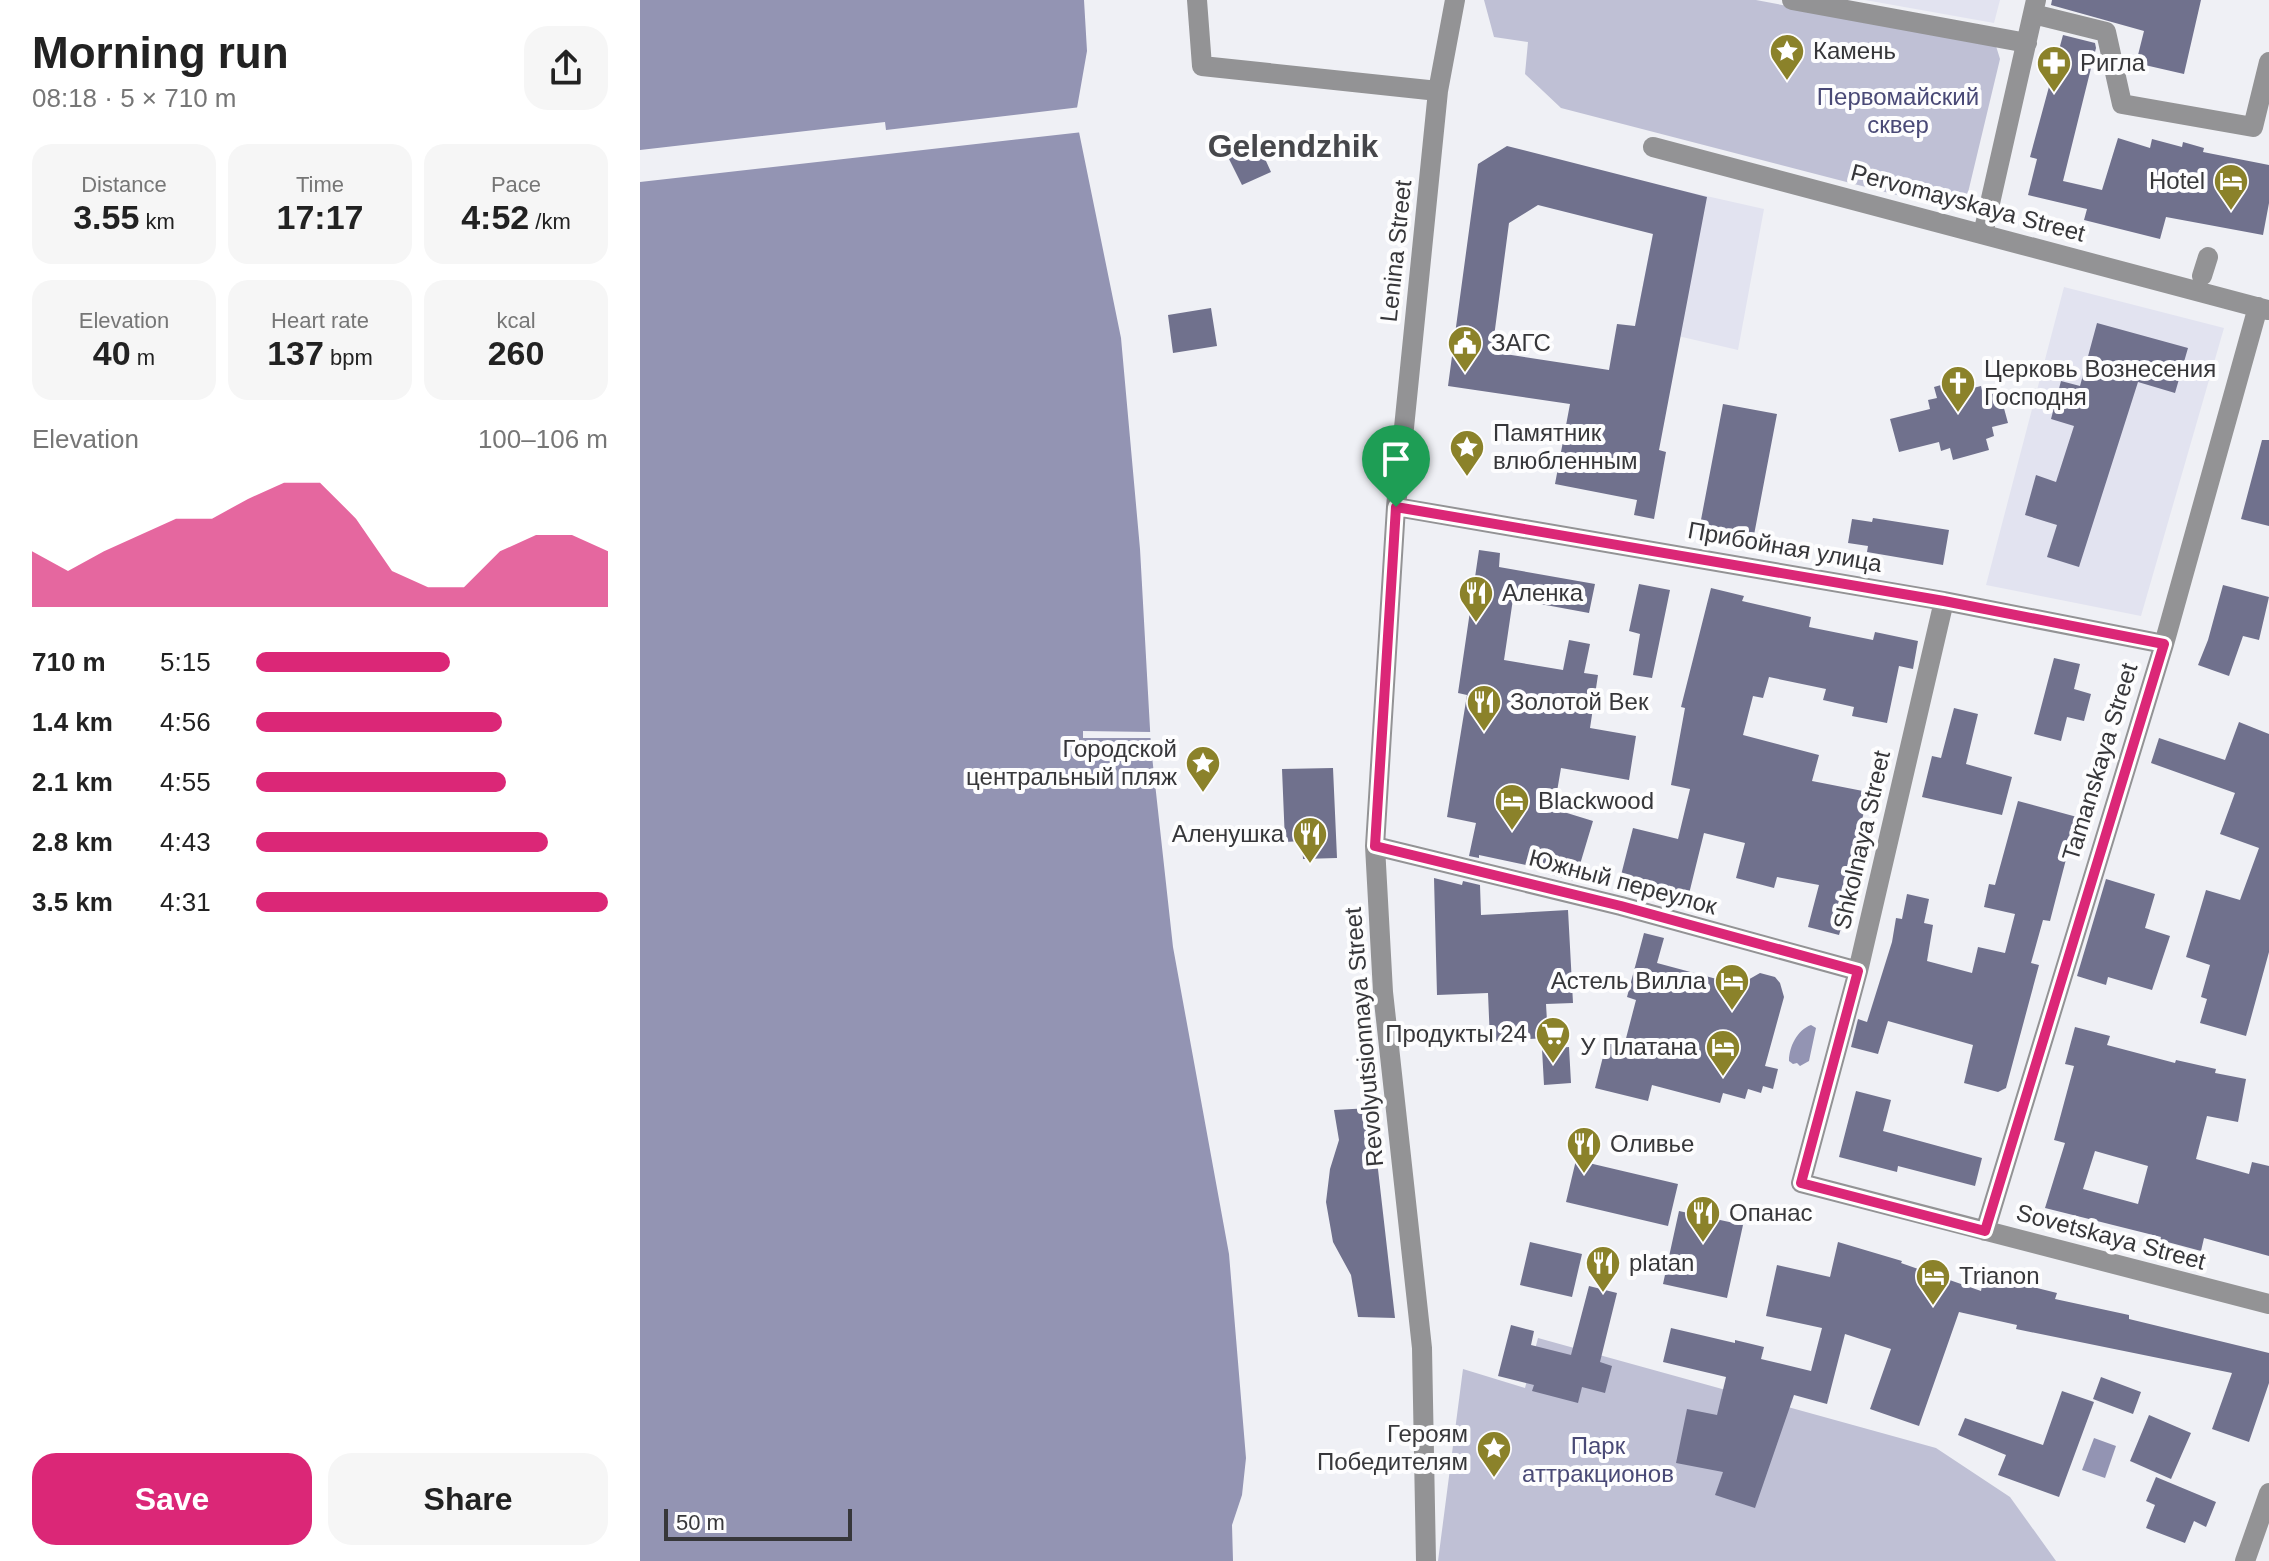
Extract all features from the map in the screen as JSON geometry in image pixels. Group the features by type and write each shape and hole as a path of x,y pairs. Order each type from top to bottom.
{"street":[{"path":"1197,0 1202,66 1438,91"},
{"name":"Lenina Street","path":"1396,507 1438,91 1455,0"},
{"path":"1792,0 2027,43"},
{"path":"1983,234 2035,7 2106,32 2122,104 2253,127 2269,62"},
{"name":"Pervomayskaya Street","path":"1653,147 2264,308"},
{"name":"Tamanskaya Street","path":"1985,1231 2264,308"},
{"name":"Прибойная улица","path":"1396,507 1944,601 2164,644"},
{"name":"Revolyutsionnaya Street","path":"1396,507 1375,846 1383,992 1422,1348 1426,1561"},
{"name":"Shkolnaya Street","path":"1801,1183 1858,971 1944,601"},
{"name":"Южный переулок","path":"1375,846 1621,906 1858,971"},
{"name":"Sovetskaya Street","path":"1801,1183 2269,1304"},
{"path":"2245,1561 2269,1493"}],"shaded area":[{"path":"640,0 1084,0 1087,51 1077,108 1079,132 1121,338 1140,549 1151,747 1173,947 1229,1254 1246,1458 1242,1495 1232,1525 1233,1561 640,1561"},
{"path":"1865,0 2000,0 1994,23"},
{"path":"1662,186 1764,209 1738,350 1635,326"},
{"path":"2064,287 2224,328 2141,616 1986,585"},
{"path":"1811,1025 1816,1028 1809,1061 1800,1066 1793,1064 1789,1061 1792,1045 1798,1035"},
{"path":"2094,1438 2116,1446 2105,1478 2082,1470"}],"green space":[{"name":"Первомайский сквер","path":"1484,0 1756,0 1996,46 2000,59 1966,201 1943,207 1561,108 1525,74 1528,42 1494,37"},
{"name":"Парк аттракционов","path":"1538,1338 1936,1448 2010,1497 2056,1561 1438,1561 1463,1369 1525,1388"}],"pier":[{"path":"1081,107 1083,132 640,182 640,150 885,122 886,130"},
{"path":"1083,731 1151,732 1151,738 1083,738"}],"building":[{"path":"2052,0 2201,0 2184,74 2136,63 2144,31 2051,5"},
{"path":"2063,35 2095,43 2096,48 2063,181 2102,190 2118,138 2150,148 2152,139 2182,147 2183,142 2204,148 2203,152 2269,165 2269,203 2263,235 2166,217 2160,239 2084,220 2087,209 2028,195 2037,159 2030,157"},
{"path":"1256,139 1271,172 1242,185 1226,153"},
{"path":"1507,146 1707,197 1659,450 1666,452 1654,519 1634,515 1637,500 1555,484 1570,404 1448,386 1478,164","holes":["1538,205 1653,234 1635,326 1617,324 1609,370 1492,352 1509,223"]},
{"path":"1211,308 1217,346 1173,353 1168,315"},
{"path":"2097,323 2188,348 2175,393 2138,382 2079,567 2047,557 2057,525 2025,515 2036,475 2056,482 2074,426 2051,419 2061,381 2080,386"},
{"name":"Церковь Вознесения Господня","path":"1969,377 1973,388 1981,386 1983,395 1999,390 2008,423 1992,427 1994,436 1986,439 1989,450 1953,460 1950,448 1941,451 1939,442 1899,452 1890,419 1930,409 1928,400 1937,398 1934,387"},
{"path":"1723,404 1777,414 1754,535 1700,525"},
{"path":"2262,440 2269,440 2269,526 2241,519"},
{"path":"1873,518 1949,530 1943,565 1867,552 1868,546 1848,543 1852,519 1872,522"},
{"path":"1479,550 1500,553 1499,567 1595,584 1589,613 1513,599 1504,660 1563,670 1569,640 1590,644 1584,673 1598,675 1590,728 1636,736 1629,780 1561,768 1554,809 1593,821 1575,881 1548,874 1549,870 1479,855 1479,858 1469,856 1476,823 1447,817 1467,695 1458,693"},
{"path":"1639,584 1670,590 1652,678 1633,675 1640,634 1629,631"},
{"path":"2223,585 2269,597 2259,640 2243,636 2229,676 2198,665"},
{"path":"1711,588 1744,596 1742,601 1811,617 1809,627 1873,640 1875,632 1918,641 1913,669 1899,666 1887,723 1852,716 1854,707 1823,700 1826,689 1769,677 1763,698 1753,696 1743,735 1819,755 1812,781 1868,792 1852,868 1856,869 1852,892 1839,935 1808,927 1819,885 1777,877 1774,888 1736,878 1745,843 1704,833 1686,906 1618,887 1633,828 1678,839 1690,789 1671,785 1685,708 1681,707"},
{"path":"2054,658 2080,664 2074,689 2091,694 2084,721 2067,717 2061,741 2034,734"},
{"path":"1954,708 1978,714 1966,764 2012,777 2002,815 1922,797 1932,756 1941,758"},
{"path":"2239,722 2269,734 2269,952 2246,1036 2200,1023 2207,999 2201,997 2210,965 2186,957 2206,890 2240,900 2259,848 2220,834 2235,793 2151,763 2159,738 2225,760"},
{"path":"1333,768 1337,858 1303,859 1302,841 1285,842 1282,769"},
{"path":"2018,801 2077,817 2050,921 2043,920 2031,963 2039,965 2006,1088 1998,1092 1964,1083 1973,1045 1888,1021 1878,1054 1851,1047 1858,1019 1867,1022 1892,942 1896,918 1902,919 1907,894 1929,899 1924,923 1933,925 1927,961 1972,973 1978,947 2005,953 2015,914 1984,907 1989,884 1995,885"},
{"path":"1434,878 1462,885 1463,881 1480,885 1481,915 1568,910 1573,1003 1546,1004 1548,1038 1490,1041 1488,993 1437,995"},
{"path":"2106,879 2155,894 2145,928 2170,936 2152,990 2108,977 2106,985 2077,976"},
{"path":"1644,933 1664,938 1657,963 1739,985 1760,973 1775,977 1780,983 1784,997 1765,1066 1778,1069 1773,1089 1763,1086 1761,1093 1748,1089 1745,1099 1723,1093 1720,1103 1652,1085 1648,1101 1595,1088 1607,1041 1624,1046 1636,1000 1627,997"},
{"path":"2075,1027 2110,1036 2107,1045 2175,1063 2176,1060 2216,1069 2215,1073 2246,1079 2238,1122 2207,1116 2196,1159 2249,1174 2252,1162 2269,1166 2269,1256 2204,1238 2201,1251 2160,1240 2161,1237 2045,1208 2065,1143 2054,1140 2074,1066 2065,1064","holes":["2095,1151 2148,1166 2138,1204 2083,1189"]},
{"path":"1569,1047 1571,1083 1544,1085 1542,1049"},
{"path":"1856,1091 1891,1100 1883,1131 1982,1158 1975,1186 1898,1166 1897,1172 1839,1157"},
{"path":"1371,1108 1395,1318 1358,1317 1351,1275 1333,1242 1326,1202 1330,1169 1339,1140 1334,1110"},
{"path":"1576,1160 1678,1184 1668,1226 1566,1202"},
{"path":"1679,1211 1743,1225 1727,1298 1663,1284"},
{"path":"1530,1242 1582,1254 1572,1297 1520,1285"},
{"path":"1838,1242 1902,1261 1981,1291 1984,1276 2013,1282 2057,1293 2055,1299 2129,1315 2129,1319 2269,1353 2269,1383 2249,1442 2212,1429 2232,1373 2016,1329 2017,1325 1959,1312 1919,1426 1870,1409 1891,1349 1845,1334 1827,1404 1794,1395 1755,1508 1715,1495 1723,1472 1676,1463 1687,1409 1717,1415 1726,1377 1663,1362 1671,1328 1764,1347 1761,1359 1811,1371 1822,1328 1766,1316 1777,1265 1830,1277"},
{"path":"1589,1286 1617,1293 1600,1362 1612,1366 1605,1393 1582,1387 1578,1403 1532,1391 1534,1385 1498,1376 1511,1325 1534,1331 1531,1345 1571,1355"},
{"path":"2101,1377 2141,1392 2133,1414 2093,1399"},
{"path":"2062,1391 2094,1402 2059,1497 1998,1475 2006,1455 1958,1435 1965,1418 2043,1445"},
{"path":"2149,1415 2191,1433 2171,1479 2130,1461"},
{"path":"2156,1477 2216,1502 2206,1527 2194,1521 2185,1543 2146,1528 2155,1505 2146,1501"}],"place":[{"name":"Камень","path":"1787,82"},
{"name":"Ригла","path":"2054,94"},
{"name":"Hotel","path":"2231,212"},
{"name":"ЗАГС","path":"1465,374"},
{"name":"Церковь Вознесения Господня","path":"1958,414"},
{"name":"Памятник влюбленным","path":"1467,478"},
{"name":"Аленка","path":"1476,624"},
{"name":"Золотой Век","path":"1484,733"},
{"name":"Городской центральный пляж","path":"1203,794"},
{"name":"Blackwood","path":"1512,832"},
{"name":"Аленушка","path":"1310,865"},
{"name":"Астель Вилла","path":"1732,1012"},
{"name":"Продукты 24","path":"1553,1065"},
{"name":"У Платана","path":"1723,1078"},
{"name":"Оливье","path":"1584,1175"},
{"name":"Опанас","path":"1703,1244"},
{"name":"platan","path":"1603,1294"},
{"name":"Trianon","path":"1933,1307"},
{"name":"Героям Победителям","path":"1494,1479"}],"district":[{"name":"Gelendzhik","path":"1293,146"}],"route":[{"path":"1396,507 1944,601 2164,644 1985,1231 1801,1183 1858,971 1621,906 1375,846 1396,507"}]}
